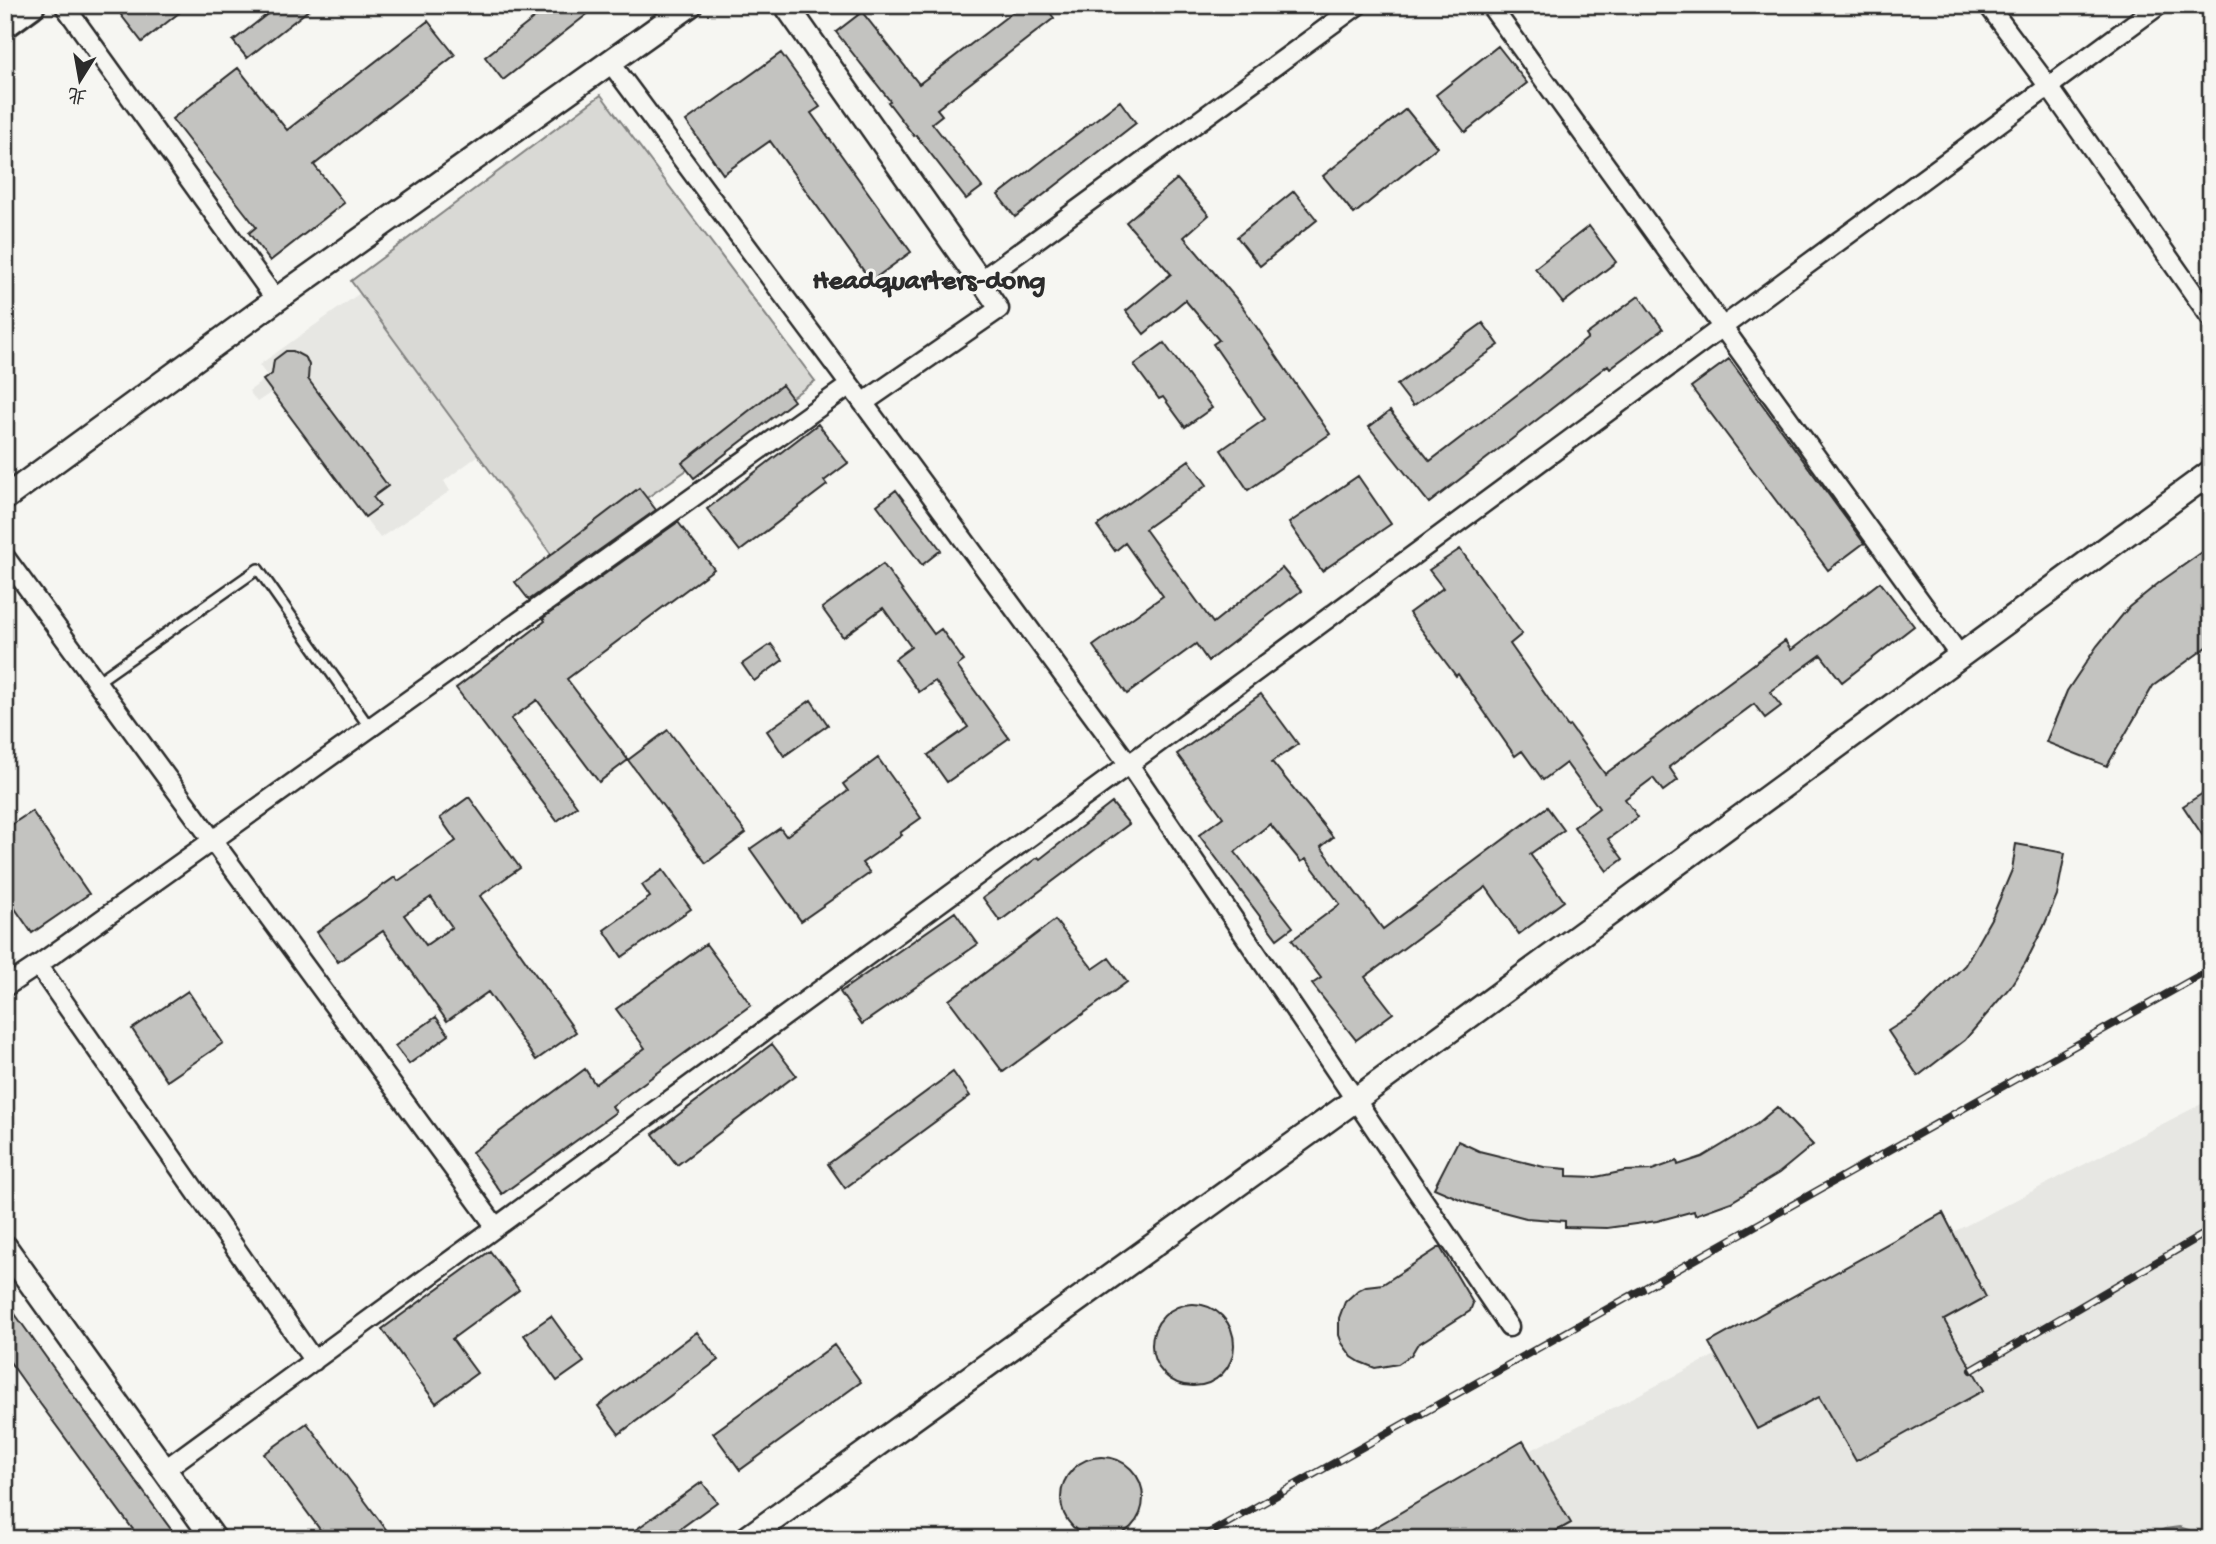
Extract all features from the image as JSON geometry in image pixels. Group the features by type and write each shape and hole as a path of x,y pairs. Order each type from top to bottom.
{"main road":[{"path":"5,24 31,5"}],"street":[{"path":"64,5 276,300"},
{"path":"5,498 276,300 690,5"},
{"path":"786,5 999,309 863,403"},
{"path":"980,281 1358,5"},
{"path":"1490,5 1960,656"},
{"path":"1988,5 2211,318"},
{"path":"164,1470 1130,766 2159,5"},
{"path":"610,62 1130,766 1509,1327"},
{"path":"5,988 850,385"},
{"path":"746,1539 1355,1100 2211,472"},
{"path":"5,557 496,1227"},
{"path":"38,965 314,1361"},
{"path":"5,1247 215,1539"}],"lane":[{"path":"97,682 258,569 370,728"}],"shaded area":[{"path":"601,95 815,381 556,561 351,281"},
{"path":"360,293 479,455 444,481 450,491 380,538 272,392 257,402 249,391 268,377 259,365"},
{"path":"2211,1099 2211,1539 1359,1539"},
{"path":"2179,1527 2189,1530 2196,1539 2140,1539 2165,1529"}],"building":[{"path":"133,5 189,5 142,42 121,15"},
{"path":"279,5 315,5 247,58 233,41"},
{"path":"551,5 599,5 503,80 485,57"},
{"path":"1022,5 1044,5 1054,18 937,109 942,115 932,123 982,187 966,199 916,135 914,136 836,32 862,12 919,84"},
{"path":"428,21 455,55 314,165 344,203 270,261 249,233 256,227 172,119 238,68 287,130"},
{"path":"1498,46 1527,83 1465,132 1436,95"},
{"path":"781,53 820,107 811,113 911,252 871,281 770,141 723,174 686,121"},
{"path":"1120,101 1136,123 1015,217 998,195"},
{"path":"1406,109 1437,147 1354,214 1323,176"},
{"path":"1177,179 1209,215 1184,237 1240,303 1330,434 1248,490 1221,450 1265,419 1213,344 1219,340 1185,300 1144,334 1126,311 1171,274 1126,222"},
{"path":"1294,191 1317,220 1260,266 1237,237"},
{"path":"1589,226 1616,262 1563,303 1535,268"},
{"path":"1639,296 1663,329 1610,368 1608,365 1429,503 1369,427 1390,411 1430,461 1588,338 1586,335"},
{"path":"1483,323 1499,345 1413,406 1397,385"},
{"path":"1164,343 1212,408 1185,427 1163,397 1159,399 1134,365"},
{"path":"286,351 293,351 306,358 309,365 308,379 388,486 373,497 380,506 365,517 263,380 272,374 274,360"},
{"path":"1729,359 1864,543 1828,570 1691,387"},
{"path":"782,385 794,401 694,478 682,463"},
{"path":"818,424 848,463 824,481 827,485 740,551 707,509"},
{"path":"1189,460 1207,485 1145,529 1213,623 1282,568 1301,591 1208,661 1196,644 1127,694 1093,646 1163,596 1125,543 1115,551 1097,526"},
{"path":"1358,476 1391,524 1322,571 1289,523"},
{"path":"639,488 656,510 529,600 515,582"},
{"path":"896,490 941,550 922,565 877,505"},
{"path":"678,522 714,569 567,679 628,760 599,782 537,700 511,719 577,806 557,821 456,688 545,621 543,618"},
{"path":"2211,546 2211,644 2153,686 2107,766 2046,742 2067,691 2097,646 2129,607"},
{"path":"1460,549 1522,634 1510,644 1568,727 1570,726 1605,774 1785,641 1791,650 1880,582 1914,626 1842,682 1821,655 1770,692 1781,706 1765,718 1754,704 1669,767 1678,780 1663,791 1653,778 1625,799 1638,817 1608,839 1623,859 1607,871 1574,827 1599,808 1566,763 1543,780 1522,751 1515,756 1458,674 1456,676 1409,613 1443,588 1429,570"},
{"path":"883,564 934,634 941,629 964,661 957,666 1009,738 947,782 928,755 968,727 935,681 919,692 895,659 911,647 883,608 843,637 822,608"},
{"path":"771,644 783,660 754,681 742,664"},
{"path":"1261,694 1298,744 1272,762 1333,837 1321,847 1383,929 1547,807 1564,830 1530,854 1564,901 1519,934 1486,887 1365,977 1393,1013 1356,1040 1312,984 1321,978 1292,940 1340,904 1306,859 1301,862 1270,824 1235,852 1293,927 1277,939 1199,835 1223,817 1177,754"},
{"path":"811,700 828,725 784,756 767,731"},
{"path":"668,730 746,833 706,863 628,760"},
{"path":"878,758 921,818 862,863 870,873 801,921 750,849 780,828 786,836 848,791 843,784"},
{"path":"2211,788 2211,848 2183,806"},
{"path":"469,797 520,868 480,896 576,1032 536,1060 488,992 447,1021 383,931 338,962 317,932 395,877 398,881 456,841 440,818","holes":["431,897 452,927 426,945 404,915"]},
{"path":"1112,803 1129,824 1000,921 983,898 1038,857 1040,859"},
{"path":"32,811 89,894 32,933 5,894 5,829"},
{"path":"2016,844 2065,853 2057,895 2044,926 2010,987 1965,1040 1918,1076 1888,1031 1918,1012 1965,965 1993,915 2012,870"},
{"path":"663,870 691,909 622,957 604,930 650,897 642,885"},
{"path":"955,912 978,944 862,1024 840,992"},
{"path":"1055,920 1093,969 1109,958 1127,982 1003,1072 949,1000"},
{"path":"706,944 751,1005 612,1106 616,1112 502,1194 472,1152 585,1069 595,1084 645,1048 616,1009"},
{"path":"188,991 223,1043 167,1081 132,1029"},
{"path":"436,1017 449,1035 409,1064 395,1046"},
{"path":"772,1044 796,1075 677,1165 653,1134"},
{"path":"953,1072 970,1096 845,1188 828,1164"},
{"path":"1777,1107 1813,1145 1779,1173 1731,1202 1695,1215 1694,1211 1657,1221 1607,1228 1565,1227 1565,1221 1526,1218 1469,1203 1434,1188 1458,1141 1479,1151 1544,1167 1567,1169 1567,1176 1596,1177 1625,1171 1652,1170 1677,1161 1678,1165 1702,1157 1757,1124"},
{"path":"1943,1213 1986,1297 1944,1320 1984,1390 1856,1461 1819,1397 1757,1429 1709,1343"},
{"path":"1440,1247 1473,1303 1470,1311 1417,1345 1411,1355 1398,1364 1375,1368 1352,1357 1339,1335 1339,1318 1345,1302 1358,1290 1383,1284"},
{"path":"490,1251 519,1290 452,1339 477,1373 436,1403 382,1329"},
{"path":"5,1300 178,1539 140,1539 27,1386 5,1355"},
{"path":"1193,1304 1209,1307 1222,1316 1231,1329 1234,1345 1231,1361 1222,1374 1209,1383 1193,1386 1177,1383 1164,1374 1155,1361 1152,1345 1155,1329 1164,1316 1177,1307"},
{"path":"551,1316 584,1362 557,1381 524,1335"},
{"path":"697,1332 718,1360 619,1434 598,1406"},
{"path":"834,1345 861,1382 740,1470 713,1433"},
{"path":"307,1423 388,1532 379,1539 327,1539 264,1454"},
{"path":"1523,1441 1571,1523 1542,1539 1355,1539"},
{"path":"1102,1457 1118,1460 1131,1469 1140,1482 1143,1498 1140,1514 1131,1527 1118,1536 1102,1539 1086,1536 1073,1527 1064,1514 1061,1498 1064,1482 1073,1469 1086,1460"},
{"path":"702,1482 717,1502 666,1539 623,1539"}],"railway":[{"path":"1199,1539 2211,969"},
{"path":"1972,1370 2211,1230"}],"district":[{"name":"Headquarters-dong","path":"929,278"}]}
